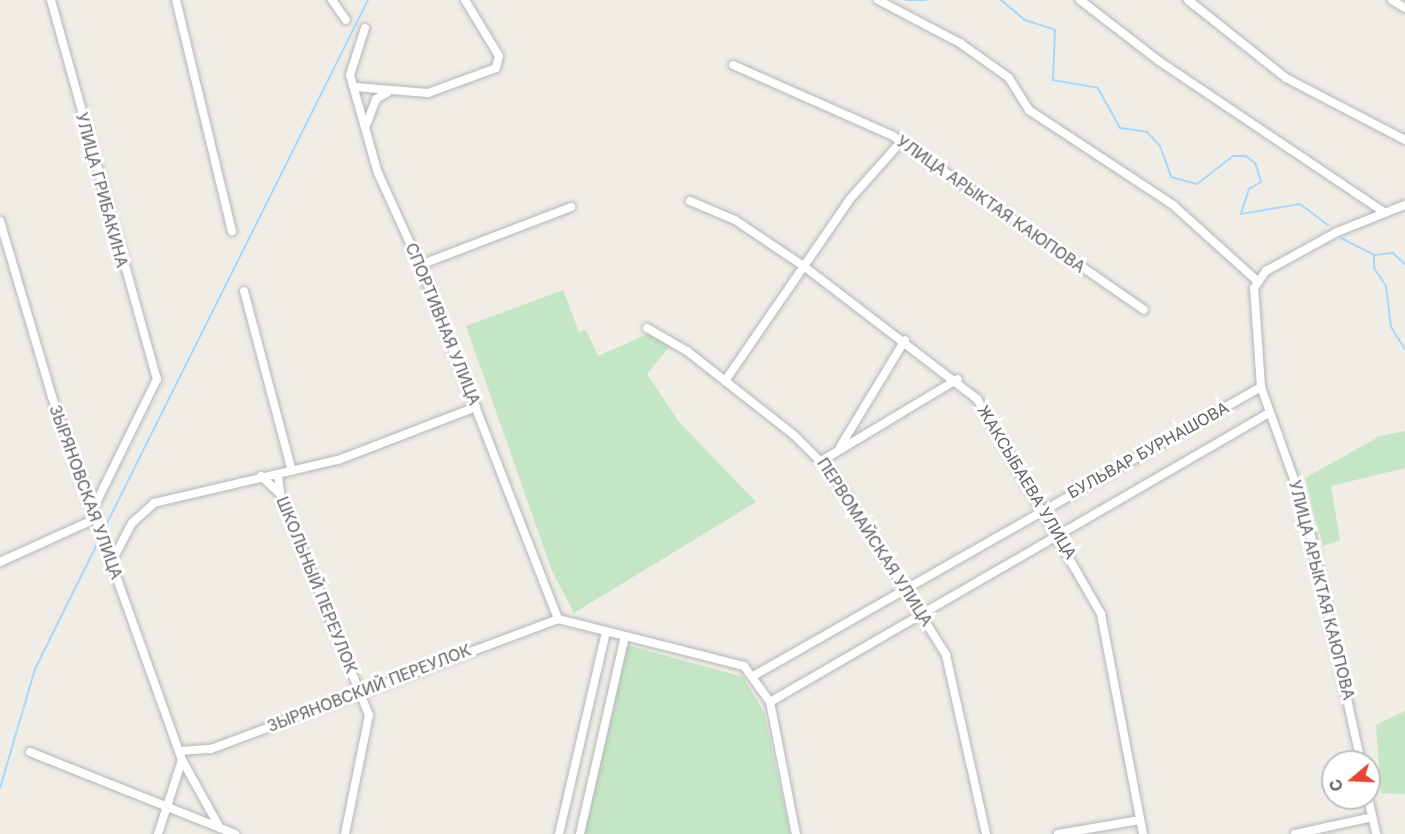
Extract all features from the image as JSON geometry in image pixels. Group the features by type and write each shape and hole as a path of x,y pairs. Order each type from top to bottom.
{"street":[{"name":"УЛИЦА ГРИБАКИНА","path":"51,0 157,379 94,515"},
{"path":"176,0 232,231"},
{"path":"332,0 346,20"},
{"path":"355,87 389,92 428,93 487,74 501,63 465,0"},
{"path":"878,0 960,43 1009,78 1029,110 1173,205 1256,280 1382,211 1405,205"},
{"path":"1080,0 1159,61 1382,211"},
{"path":"1188,0 1286,78 1405,140"},
{"path":"1392,0 1405,8"},
{"name":"СПОРТИВНАЯ УЛИЦА","path":"365,28 350,70 382,186 420,265 558,619"},
{"name":"УЛИЦА АРЫКТАЯ КАЮПОВА","path":"733,65 867,122 899,144 946,169 1144,310"},
{"path":"365,129 376,99 389,92"},
{"path":"725,381 850,199 899,144"},
{"name":"ЖАКСЫБАЕВА УЛИЦА","path":"690,201 735,220 805,267 958,379 977,399 1058,534 1101,614 1143,834"},
{"path":"420,265 571,207"},
{"name":"ЗЫРЯНОВСКАЯ УЛИЦА","path":"0,221 105,549 182,760"},
{"name":"УЛИЦА АРЫКТАЯ КАЮПОВА","path":"1256,280 1261,387 1305,510 1358,750"},
{"path":"244,291 292,471"},
{"name":"ПЕРВОМАЙСКАЯ УЛИЦА","path":"647,328 725,381 823,460 906,586 946,655 957,694 986,834"},
{"path":"840,447 905,340"},
{"path":"823,460 840,447 958,379"},
{"name":"БУЛЬВАР БУРНАШОВА","path":"754,675 1042,508 1261,387"},
{"path":"111,563 132,523 154,502 338,460 476,407"},
{"name":"БУЛЬВАР БУРНАШОВА","path":"770,702 1269,413"},
{"name":"ШКОЛЬНЫЙ ПЕРЕУЛОК","path":"278,474 280,494 371,724 345,834"},
{"path":"261,476 280,494"},
{"path":"0,562 94,515"},
{"path":"558,619 735,661 754,675 770,702 796,834"},
{"name":"ЗЫРЯНОВСКИЙ ПЕРЕУЛОК","path":"180,751 211,749 359,690 558,619"},
{"path":"559,834 606,632"},
{"path":"580,834 625,636"},
{"path":"30,752 235,834"},
{"path":"158,834 182,760"},
{"path":"182,760 219,828"},
{"path":"1370,810 1376,834"},
{"path":"1295,834 1372,818"},
{"path":"1058,834 1140,820"}],"green space":[{"path":"563,290 579,332 586,330 598,356 650,333 670,346 647,374 679,422 756,502 574,613 552,571 466,326"},
{"path":"1405,431 1405,468 1331,486 1340,540 1323,546 1305,478 1380,436"},
{"path":"627,645 743,677 764,712 790,834 583,834"},
{"path":"1405,711 1405,794 1381,793 1381,750 1378,750 1376,725"}],"waterway":[{"path":"102,533 368,0"},
{"path":"905,0 926,0"},
{"path":"1001,0 1025,20 1055,30 1053,80 1098,88 1120,128 1147,132 1160,146 1171,177 1197,184 1233,156 1246,156 1255,163 1261,182 1249,189 1241,214 1300,204 1328,225"},
{"path":"1341,238 1374,255 1393,253 1405,264"},
{"path":"1374,255 1374,268 1386,286 1391,327 1405,349"},
{"path":"0,788 35,669 100,538"}]}
